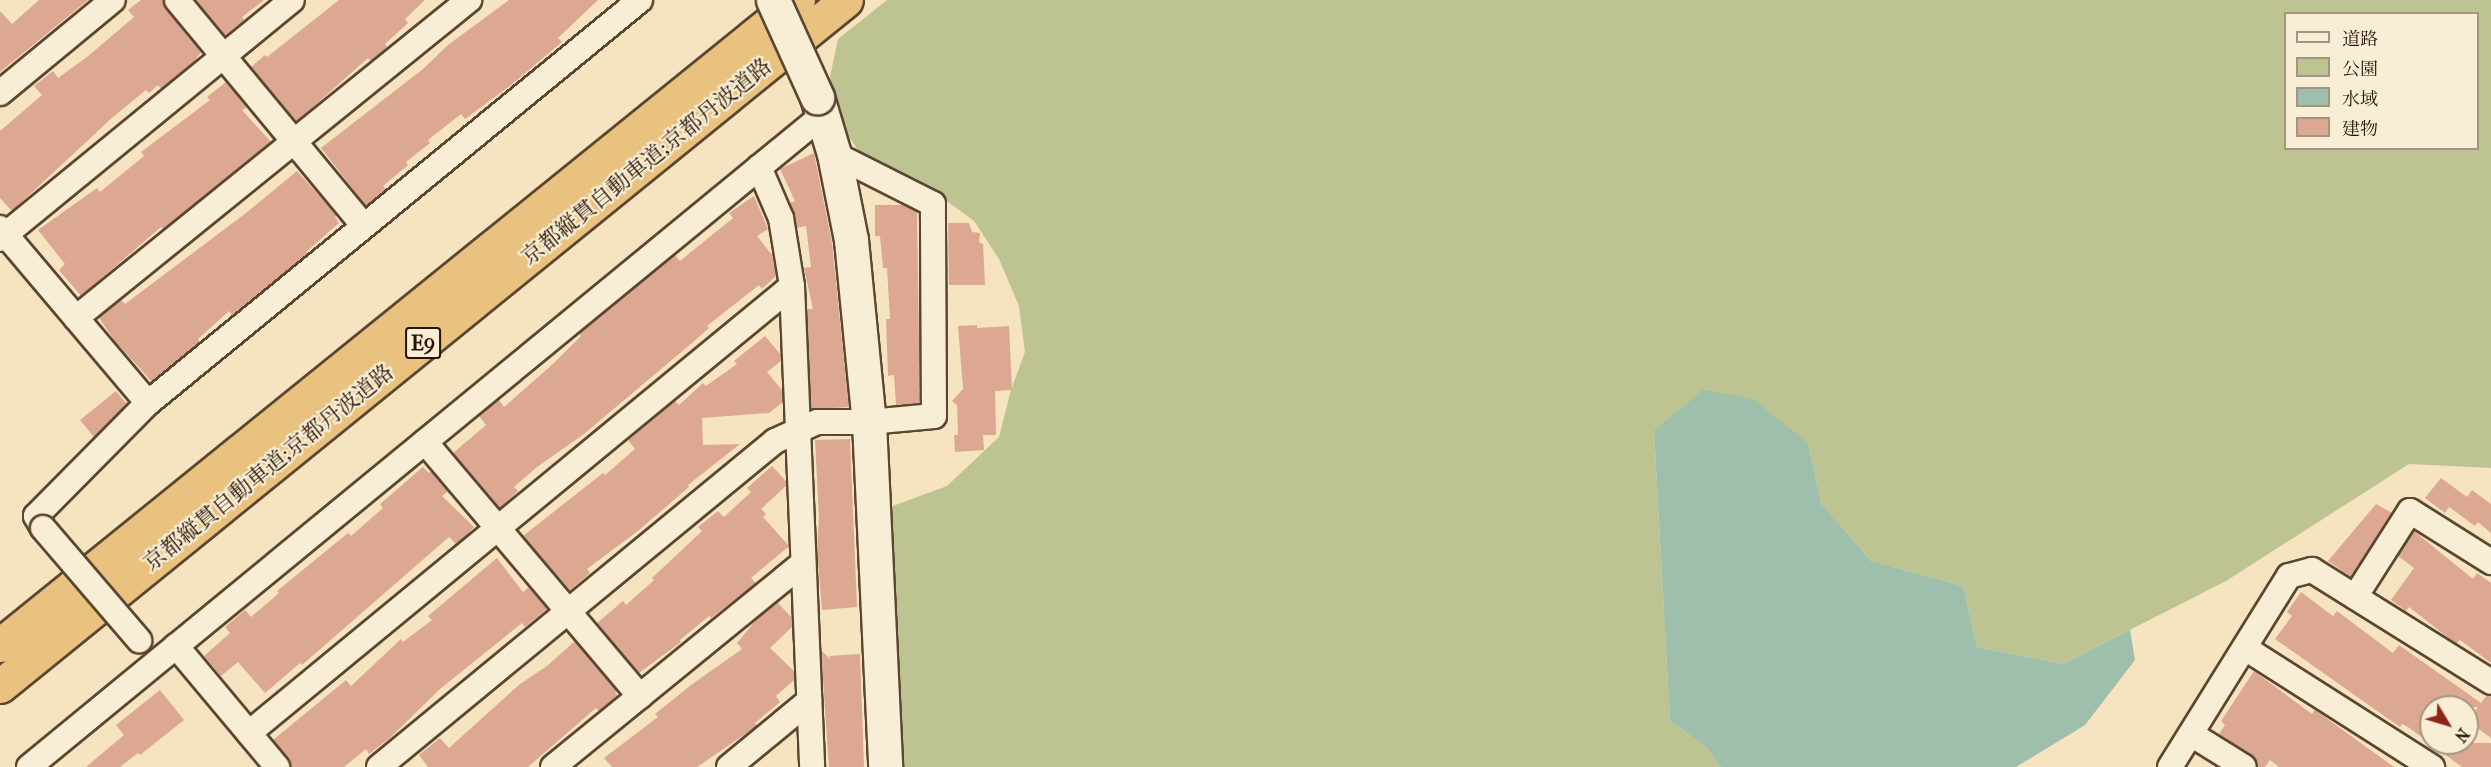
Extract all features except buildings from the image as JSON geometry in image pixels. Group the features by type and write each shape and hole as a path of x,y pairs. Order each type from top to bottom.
{"highway":[{"name":"京都縦貫自動車道;京都丹波道路","path":"0,645 798,0"},
{"name":"京都縦貫自動車道;京都丹波道路","path":"0,686 846,0"}],"street":[{"path":"0,93 113,0"},
{"path":"177,0 364,226"},
{"path":"148,403 2,234 292,0"},
{"path":"76,318 469,0"},
{"path":"156,663 43,528 36,516 148,403 640,0"},
{"path":"772,0 820,106 834,154 851,240 869,422 885,767"},
{"path":"35,765 176,646 759,167 820,106"},
{"path":"379,767 775,441 817,422 869,422 934,416 933,204 834,154"},
{"path":"759,167 781,218 792,286 812,767"},
{"path":"249,734 792,286"},
{"path":"425,442 640,696"},
{"path":"2355,597 2410,511 2491,562"},
{"path":"554,767 803,563"},
{"path":"2170,767 2289,576 2312,570 2491,681"},
{"path":"176,646 277,767"},
{"path":"2245,648 2432,767"},
{"path":"729,767 809,701"},
{"path":"2191,734 2244,767"}],"green space":[{"path":"887,0 2491,0 2491,468 2409,464 2226,581 2063,664 1977,647 1963,586 1871,561 1821,503 1808,443 1654,431 1670,721 1706,747 1721,767 902,767 890,507 947,486 999,437 1011,390 1025,352 1019,306 999,259 974,221 936,193 858,150 825,101 838,39"}],"water":[{"path":"1703,390 1753,399 1808,443 1821,503 1871,561 1963,586 1977,647 2063,664 2130,630 2135,660 2085,725 2016,767 1721,767 1706,747 1670,721 1654,431"}]}
